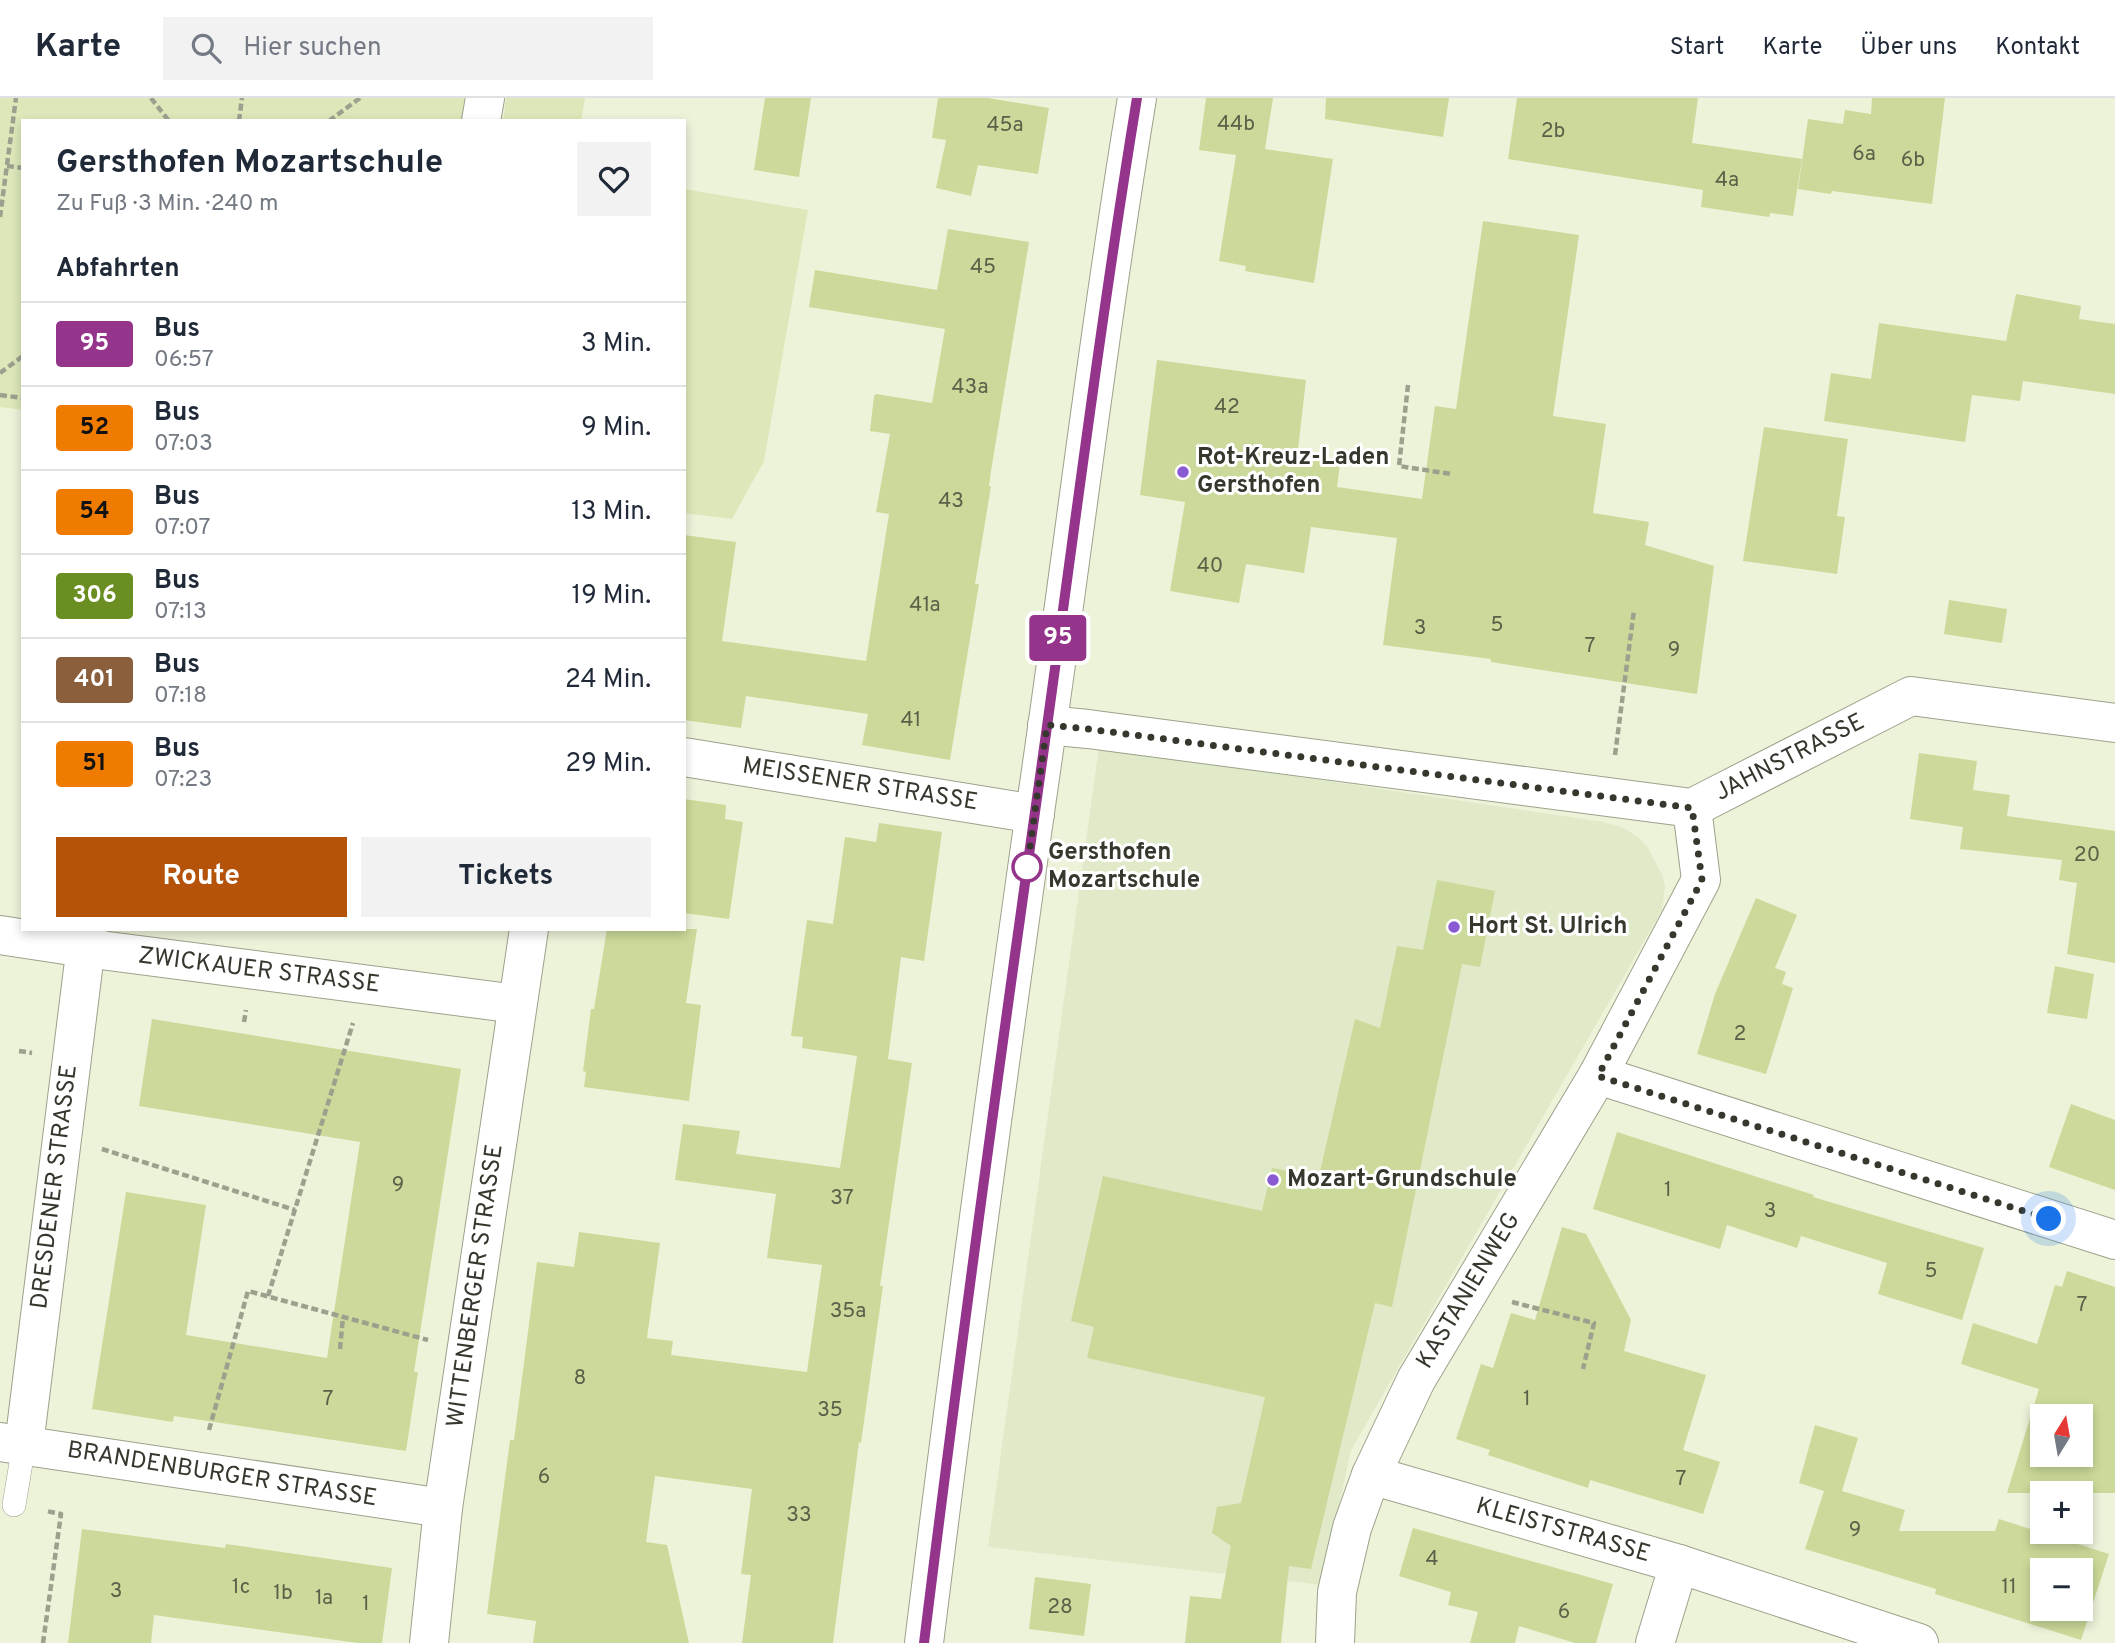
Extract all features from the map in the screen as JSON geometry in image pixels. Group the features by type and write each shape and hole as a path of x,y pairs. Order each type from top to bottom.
{"street":[{"path":"481,119 485,98"},
{"path":"924,1643 1047,725 1137,98"},
{"name":"JAHNSTRASSE","path":"1047,725 1692,808 1911,696 2115,723"},
{"name":"MEISSENER STRASSE","path":"686,757 1035,814"},
{"name":"KASTANIENWEG","path":"1371,1475 1416,1380 1598,1076 1702,880 1692,808"},
{"name":"WITTENBERGER STRASSE","path":"429,1643 443,1508 529,931"},
{"name":"ZWICKAUER STRASSE","path":"0,935 86,939 365,985 517,1004"},
{"name":"DRESDENER STRASSE","path":"12,1444 86,939"},
{"path":"1598,1076 2115,1240"},
{"name":"BRANDENBURGER STRASSE","path":"12,1444 443,1508"},
{"path":"1335,1643 1337,1592 1352,1528 1371,1475"},
{"name":"KLEISTSTRASSE","path":"1371,1475 1679,1564 1919,1643"},
{"path":"1655,1643 1679,1564"}],"lane":[{"path":"12,1444 14,1505"}],"path":[{"path":"0,217 16,98"},
{"path":"151,98 167,119"},
{"path":"239,119 242,98"},
{"path":"333,119 360,98"},
{"path":"7,166 21,168"},
{"path":"0,373 21,357"},
{"path":"1408,385 1399,466 1451,474"},
{"path":"0,395 21,398"},
{"path":"1610,798 1634,610"},
{"path":"268,1296 365,985"},
{"path":"101,1148 295,1210"},
{"path":"1470,1290 1594,1323 1583,1369"},
{"path":"197,1471 248,1291 467,1351"},
{"path":"340,1349 343,1317"},
{"path":"43,1643 61,1514"}],"shaded area":[{"path":"0,98 467,98 464,119 21,119 21,410 0,407"},
{"path":"506,98 585,98 581,119 503,119"},
{"path":"686,189 808,210 764,461 732,519 686,513"},
{"name":"Mozart-Grundschule","path":"1099,747 1603,822 1624,828 1639,838 1648,848 1663,877 1665,887 1662,910 1351,1450 1322,1585 988,1547"}],"building":[{"path":"765,98 811,98 799,177 754,170"},
{"path":"938,98 988,98 1049,108 1038,174 978,165 971,196 936,188 946,140 932,138"},
{"path":"1206,98 1273,98 1265,149 1333,159 1314,283 1245,271 1246,266 1219,261 1236,155 1199,150"},
{"path":"1326,98 1449,98 1443,137 1325,119"},
{"path":"1517,98 1698,98 1692,143 1802,159 1793,216 1770,213 1769,217 1701,207 1703,190 1508,159"},
{"path":"1872,98 1945,98 1932,204 1798,189 1808,119 1843,124 1845,110 1871,114"},
{"path":"1483,221 1579,235 1553,416 1606,424 1593,513 1649,522 1645,545 1714,566 1697,694 1491,662 1491,659 1383,645 1397,538 1311,527 1304,573 1246,564 1239,603 1170,591 1185,502 1140,495 1157,360 1306,380 1297,458 1340,464 1337,487 1422,499 1435,406 1456,409"},
{"path":"948,229 1029,242 991,471 991,486 975,584 979,584 950,760 862,745 868,714 746,696 741,728 686,720 686,535 736,542 722,641 866,661 889,514 876,512 890,434 870,431 874,396 876,394 932,403 945,329 809,307 815,270 937,290"},
{"path":"2016,294 2081,306 2079,319 2115,324 2115,394 2023,381 2020,401 1972,395 1965,442 1824,421 1831,373 1871,379 1879,323 2006,341"},
{"path":"1764,427 1848,439 1837,516 1845,517 1837,574 1743,561"},
{"path":"1949,600 2007,609 2002,643 1944,634"},
{"path":"1919,753 1977,761 1973,790 2010,795 2007,816 2115,831 2115,963 2067,954 2077,883 2059,880 2062,860 1960,849 1963,827 1910,819"},
{"path":"686,799 726,805 725,819 743,822 729,919 686,913"},
{"path":"879,823 942,832 924,961 901,957 888,1059 912,1063 833,1643 742,1643 751,1575 741,1574 752,1489 655,1476 646,1542 667,1545 689,1643 533,1643 536,1621 487,1614 510,1440 514,1440 537,1262 574,1267 579,1232 660,1243 647,1338 673,1341 671,1355 807,1372 822,1265 767,1258 776,1194 675,1180 683,1124 740,1131 736,1154 840,1168 857,1056 802,1048 803,1037 791,1036 807,920 833,924 845,837 876,842"},
{"path":"1437,880 1495,891 1480,967 1462,964 1392,1307 1375,1303 1311,1569 1289,1566 1281,1643 1185,1643 1190,1596 1221,1599 1231,1546 1212,1533 1217,1507 1241,1503 1265,1397 1087,1358 1094,1327 1071,1321 1103,1176 1262,1211 1272,1168 1319,1176 1355,1019 1380,1028 1397,946 1423,950"},
{"path":"1756,898 1797,915 1775,968 1786,972 1782,984 1793,988 1766,1074 1697,1054 1715,994"},
{"path":"697,929 686,1003 701,1005 689,1101 584,1087 586,1072 583,1071 591,1009 594,1009 607,931"},
{"path":"2055,966 2094,974 2087,1019 2047,1013"},
{"path":"152,1019 461,1069 414,1372 418,1372 406,1451 174,1416 173,1422 92,1409 126,1192 206,1205 186,1335 327,1358 360,1142 139,1106"},
{"path":"2071,1104 2115,1120 2115,1190 2049,1167"},
{"path":"1617,1132 1814,1195 1813,1197 1984,1248 1962,1320 1878,1294 1887,1263 1801,1236 1797,1248 1727,1225 1720,1249 1593,1209"},
{"path":"1562,1227 1586,1234 1631,1320 1624,1351 1706,1375 1683,1450 1720,1462 1703,1514 1590,1480 1588,1488 1488,1455 1490,1450 1456,1439 1481,1364 1493,1368 1511,1313 1535,1320"},
{"path":"2067,1271 2115,1287 2115,1493 2093,1493 2093,1481 2030,1481 2030,1493 2007,1493 2030,1418 2030,1467 2093,1467 2093,1404 2034,1404 2039,1389 1961,1364 1973,1323 2037,1344 2055,1285 2062,1287"},
{"path":"1815,1425 1858,1438 1842,1491 1905,1510 1899,1531 1995,1531 1999,1519 2030,1529 2030,1544 2078,1544 2109,1554 2093,1603 2093,1558 2030,1558 2030,1621 2087,1621 2081,1640 1935,1594 1936,1589 1805,1549 1824,1491 1799,1483"},
{"path":"1413,1528 1613,1584 1596,1643 1575,1643 1519,1626 1515,1643 1470,1643 1478,1612 1448,1605 1451,1592 1399,1576"},
{"path":"82,1529 225,1548 226,1544 392,1568 382,1643 358,1643 154,1615 151,1643 68,1643"},
{"path":"1035,1577 1091,1584 1084,1636 1029,1629"}],"bus line":[{"name":"95","path":"924,1643 1051,691 1137,98"}],"place":[{"name":"Rot-Kreuz-Laden Gersthofen","path":"1183,472"},
{"name":"Gersthofen Mozartschule","path":"1027,867"},
{"name":"Hort St. Ulrich","path":"1454,927"},
{"name":"Mozart-Grundschule","path":"1273,1180"}],"route":[{"path":"1027,867 1047,725 1692,808 1702,880 1598,1076 2049,1219"}]}
